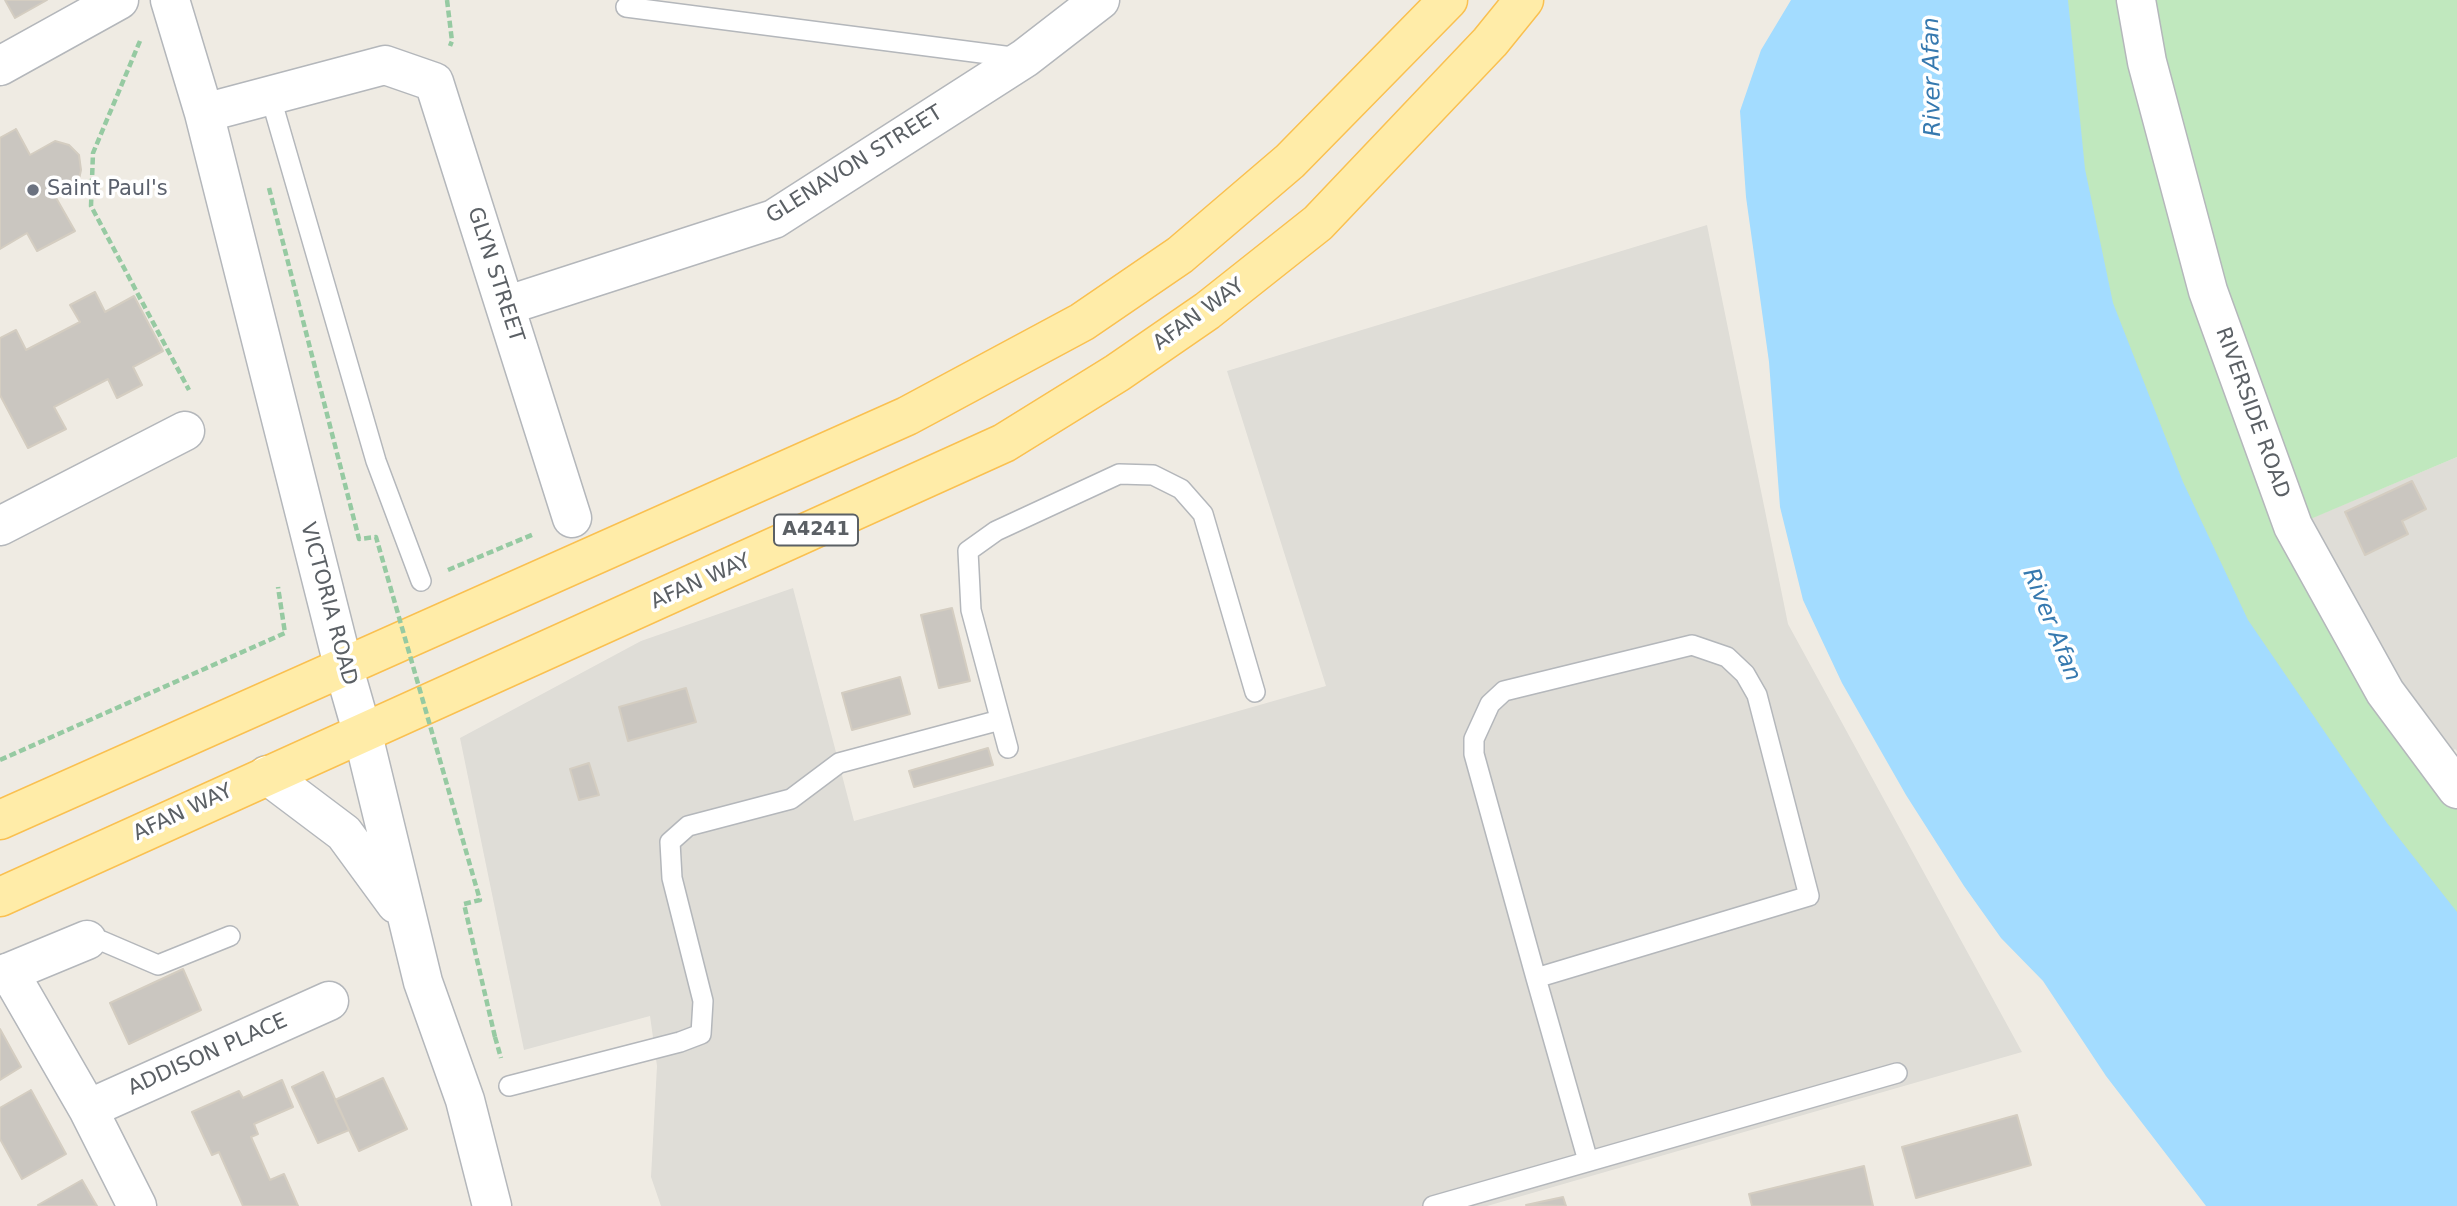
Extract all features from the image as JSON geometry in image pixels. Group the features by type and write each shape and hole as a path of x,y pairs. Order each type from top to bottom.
{"main road":[{"path":"0,820 907,416 1082,322 1180,256 1290,161 1448,0"},
{"name":"AFAN WAY","path":"0,897 1004,443 1117,373 1207,311 1318,223 1490,42 1524,0"}],"street":[{"path":"0,66 119,0"},
{"name":"GLENAVON STREET","path":"505,306 774,219 1025,58 1100,0"},
{"name":"RIVERSIDE ROAD","path":"2136,0 2147,62 2208,291 2294,526 2385,692 2457,789"},
{"name":"VICTORIA ROAD","path":"172,8 204,113 363,735 423,982 465,1100 492,1206"},
{"name":"GLYN STREET","path":"270,95 385,65 434,82 572,518"},
{"path":"204,113 270,95"},
{"path":"0,526 186,431"},
{"path":"267,775 344,833 406,917"},
{"path":"86,940 5,974 88,1109 137,1206"},
{"name":"ADDISON PLACE","path":"88,1109 329,1001"}],"lane":[{"path":"626,7 1025,58"},
{"path":"270,95 376,461 421,581"},
{"path":"1008,748 971,610 968,551 996,531 1119,474 1153,475 1181,489 1203,514 1255,692"},
{"path":"1536,978 1809,896 1757,695 1745,674 1727,657 1692,645 1504,691 1490,704 1480,720 1474,739 1474,754 1536,978 1588,1161"},
{"path":"509,1086 701,1034 703,1001 672,878 670,842 688,827 791,799 839,763 1000,720"},
{"path":"86,940 102,941 158,965 230,936"},
{"path":"1433,1206 1897,1073"}],"path":[{"path":"172,8 144,33 93,153 91,206 205,421 186,431"},
{"path":"269,188 359,539 376,537 480,900 464,904 495,1037"},
{"path":"0,760 285,633 278,581"}],"shaded area":[{"path":"1707,225 1788,624 2022,1052 1487,1206 661,1206 651,1177 657,1066 650,1016 524,1050 460,738 641,641 793,588 854,821 1326,686 1227,371"},
{"path":"2457,457 2457,751 2455,749 2438,763 2293,526"}],"green space":[{"path":"2062,0 2457,0 2457,457 2294,526 2457,789 2457,1206 2029,234"}],"water":[{"name":"River Afan","path":"1791,0 2068,0 2085,169 2113,303 2183,482 2248,620 2387,823 2457,912 2457,1206 2206,1206 2106,1076 2043,981 2001,938 1964,886 1906,795 1842,683 1803,600 1780,507 1769,362 1746,197 1740,111 1761,50"}],"building":[{"path":"5,0 47,0 15,18"},
{"name":"Saint Paul's","path":"16,129 30,155 55,141 69,145 79,155 81,170 78,184 55,196 75,231 37,251 27,233 0,249 0,138"},
{"path":"95,292 105,312 134,296 163,351 133,367 142,385 117,398 108,379 54,407 66,429 28,448 0,395 0,338 16,330 26,350 80,322 70,305"},
{"path":"2412,481 2426,509 2402,521 2408,534 2365,555 2345,512"},
{"path":"952,608 970,681 939,688 921,615"},
{"path":"900,677 910,714 852,730 842,693"},
{"path":"686,688 696,722 628,741 619,707"},
{"path":"988,748 993,765 914,787 909,771"},
{"path":"589,763 599,795 579,800 570,769"},
{"path":"183,969 201,1010 129,1044 110,1003"},
{"path":"0,1029 21,1067 0,1080"},
{"path":"323,1072 349,1130 318,1143 292,1087"},
{"path":"383,1078 407,1129 359,1151 335,1100"},
{"path":"282,1080 293,1107 254,1124 258,1134 251,1137 270,1180 284,1174 298,1206 243,1206 219,1152 212,1155 192,1112 239,1091 243,1098"},
{"path":"31,1090 66,1154 22,1179 0,1139 0,1108"},
{"path":"2017,1115 2031,1165 1916,1198 1902,1147"},
{"path":"1864,1166 1873,1206 1752,1206 1749,1194"},
{"path":"82,1180 97,1206 38,1205"},
{"path":"1563,1197 1566,1206 1526,1205"}],"place":[{"name":"Saint Paul's","path":"33,190"}]}
